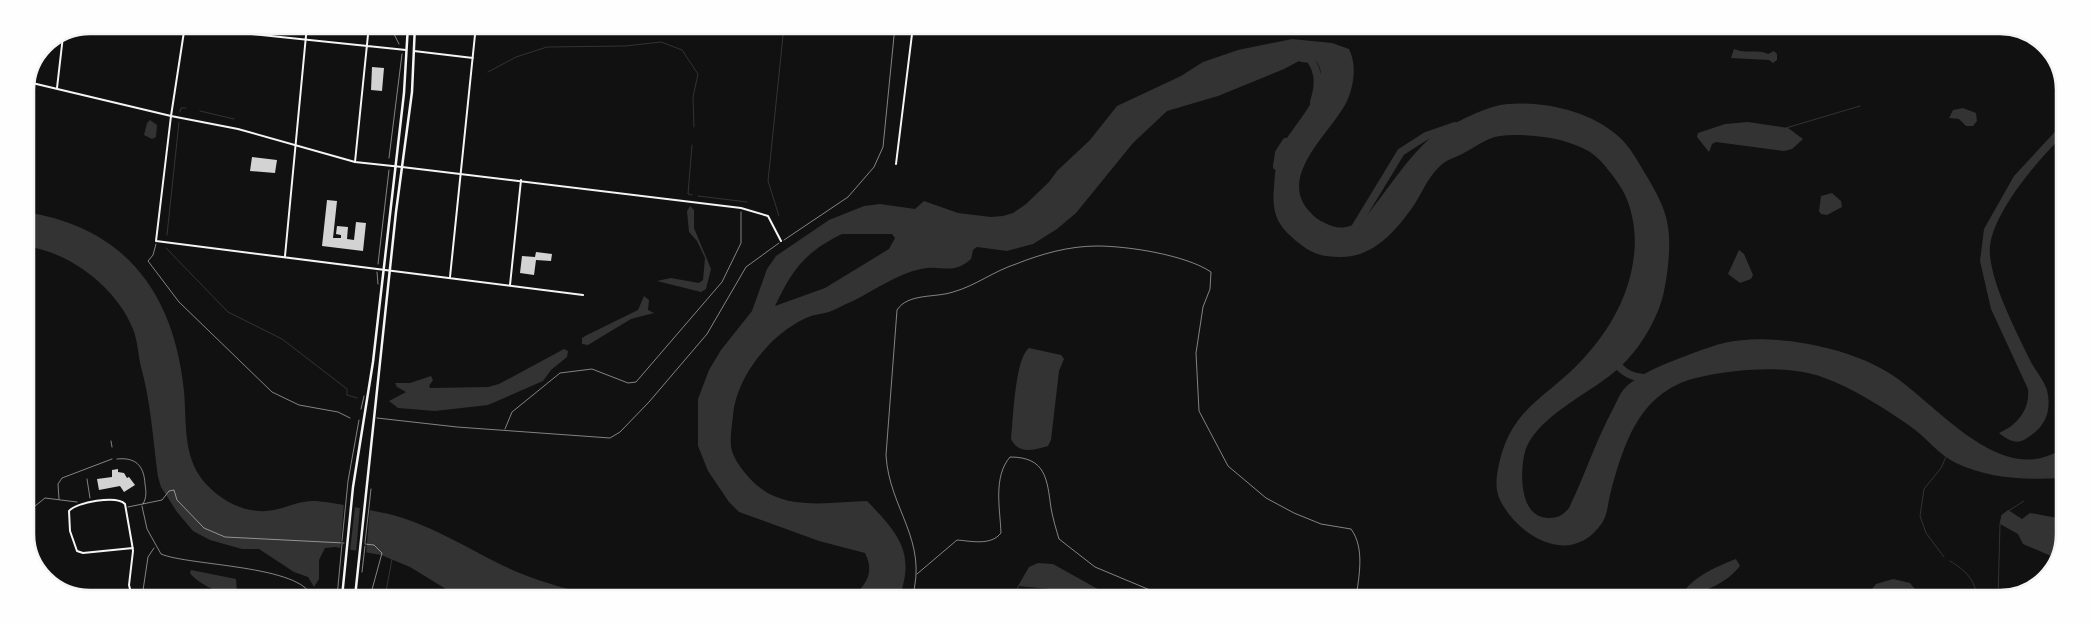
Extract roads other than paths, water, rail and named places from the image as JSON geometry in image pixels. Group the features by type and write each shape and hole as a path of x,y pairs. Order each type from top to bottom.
{"main road":[{"path":"343,590 353,487 372,371 408,50 408,34"},
{"path":"356,590 390,271 412,92 415,34"}],"street":[{"path":"184,34 171,116 156,241 583,295"},
{"path":"257,34 408,50"},
{"path":"285,256 307,34"},
{"path":"355,162 369,34"},
{"path":"450,277 475,34"},
{"path":"896,164 911,34"},
{"path":"57,88 62,41"},
{"path":"414,51 473,58"},
{"path":"35,83 171,116 245,130 355,162 521,180 741,208 768,216 781,242"},
{"path":"510,285 521,180"},
{"path":"130,590 129,585 133,548 127,508 121,500 112,499 76,505 69,511 70,531 76,551 83,553 133,548"}],"waterway":[{"path":"779,216 768,181 783,34"},
{"path":"488,72 516,57 547,47 625,46 661,42 682,50 698,74 693,97 694,127"},
{"path":"1302,58 1310,59 1316,69 1318,85 1314,102"},
{"path":"1786,128 1860,106"},
{"path":"180,112 181,108 186,108"},
{"path":"200,111 234,119"},
{"path":"167,235 179,122"},
{"path":"1353,231 1401,152 1426,136 1455,126"},
{"path":"1277,166 1279,153 1286,142"},
{"path":"692,145 688,194 692,195"},
{"path":"698,196 747,202"},
{"path":"166,248 228,312 282,339 347,389 347,395 357,398"},
{"path":"1615,360 1625,372 1638,377 1649,378"},
{"path":"1944,557 1926,533 1920,516 1924,489 1941,468 1946,457"},
{"path":"1998,590 2000,524 2002,515 2024,501"},
{"path":"386,590 392,559"},
{"path":"1950,561 1969,576 1975,590"},
{"path":"1018,586 1018,590"}]}
